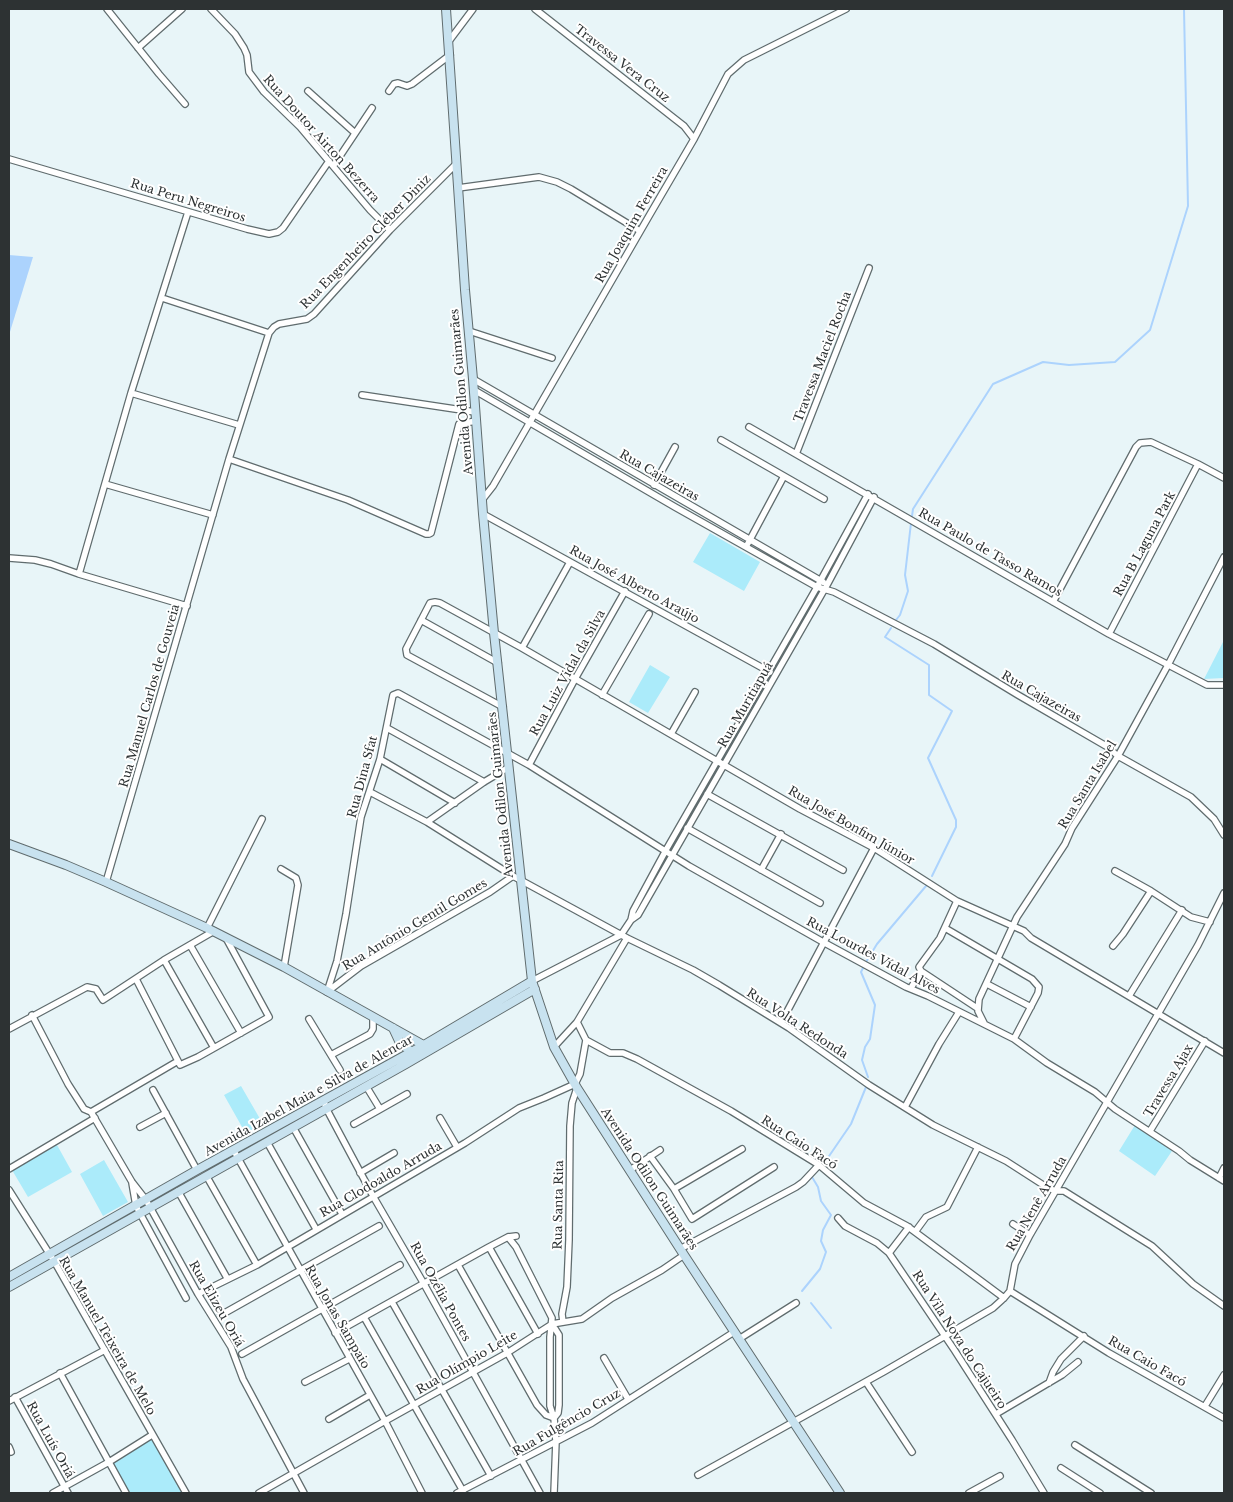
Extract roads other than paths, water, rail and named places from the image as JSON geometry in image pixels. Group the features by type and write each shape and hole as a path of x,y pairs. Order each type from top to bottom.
{"street":[{"path":"107,9 185,104"},
{"path":"138,48 182,9"},
{"name":"Rua Doutor Airton Bezerra","path":"211,9 244,48 249,72 264,92 300,127 370,210 390,230"},
{"name":"Avenida Odilon Guimarães","path":"446,9 483,514 494,633 533,985 554,1047 576,1086 736,1336 840,1493"},
{"path":"449,41 473,9"},
{"name":"Travessa Vera Cruz","path":"535,9 684,126 694,139"},
{"name":"Rua Joaquim Ferreira","path":"482,500 493,486 528,422 694,139 728,74 744,60 846,9"},
{"path":"388,91 394,84 398,83 407,86 412,84 450,55"},
{"path":"308,91 356,133"},
{"path":"331,163 356,133 372,108"},
{"name":"Rua Peru Negreiros","path":"9,159 269,234 283,228 331,163"},
{"name":"Rua Engenheiro Cléber Diniz","path":"269,333 279,324 300,321 310,317 390,230 456,164"},
{"path":"458,188 539,178 557,182 640,231"},
{"path":"79,574 188,212"},
{"name":"Travessa Maciel Rocha","path":"796,454 869,268"},
{"path":"105,484 213,515 239,425 269,333 162,298"},
{"path":"469,331 552,358"},
{"name":"Rua Cajazeiras","path":"473,379 654,485 822,580 826,587 834,592 934,644 1106,746 1118,756 1191,797 1214,819 1224,835"},
{"name":"Rua Cajazeiras","path":"474,390 746,547 818,587 826,587"},
{"path":"132,393 239,425"},
{"path":"362,395 475,412"},
{"path":"229,459 348,500 429,534 459,424 476,422"},
{"name":"Rua Paulo de Tasso Ramos","path":"749,427 871,495 1109,634 1207,685 1224,685"},
{"path":"721,440 824,499"},
{"path":"1053,602 1136,447 1140,443 1151,442 1224,478"},
{"path":"654,485 675,447"},
{"name":"Rua B Laguna Park","path":"1109,634 1198,464"},
{"path":"746,547 784,476"},
{"name":"Rua Muritiapuá","path":"669,852 687,828 707,794 720,764 769,672 871,495"},
{"name":"Rua Muritiapuá","path":"621,935 631,920 633,911 826,587 871,495"},
{"name":"Rua José Alberto Araújo","path":"483,514 775,675"},
{"name":"Rua Manuel Carlos de Gouveia","path":"106,882 213,515"},
{"name":"Rua Santa Isabel","path":"978,1008 979,999 1012,927 1118,756 1168,666 1224,557"},
{"path":"9,558 35,560 51,564 188,606"},
{"path":"522,648 570,562"},
{"name":"Rua Luiz Vidal da Silva","path":"529,765 625,591"},
{"name":"Rua José Bonfim Júnior","path":"421,620 432,602 440,603 522,648 720,764 874,848 957,901 1024,931 1031,938 1224,1052"},
{"path":"602,695 649,614"},
{"path":"498,663 421,620 406,649 408,657 503,707"},
{"path":"671,734 695,692"},
{"name":"Rua Dina Sfat","path":"327,992 337,961 361,817 380,759 393,695 398,693 508,753"},
{"path":"386,728 484,782"},
{"name":"Rua Lourdes Vídal Alves","path":"508,753 697,870 823,942 906,987 1014,1039 1038,1058 1108,1102 1115,1109 1190,1160 1222,1179"},
{"path":"380,759 455,803"},
{"path":"427,822 484,782 509,768"},
{"name":"Rua Volta Redonda","path":"370,792 427,822 513,876 621,935 693,970 813,1044 869,1085 933,1125 1006,1161 1048,1188 1064,1191 1152,1246 1192,1284 1224,1306"},
{"path":"707,794 843,870"},
{"path":"9,1029 87,987 96,989 103,1000 190,945 211,929 262,819"},
{"path":"687,828 820,904"},
{"path":"761,870 781,834"},
{"path":"9,844 57,861 211,929 284,967 431,1050"},
{"path":"780,1023 874,848"},
{"path":"281,869 296,878 298,885 284,967"},
{"path":"1115,871 1195,919 1210,922"},
{"name":"Rua Antônio Gentil Gomes","path":"327,992 362,966 490,892 513,876"},
{"path":"1113,946 1151,891"},
{"name":"Rua Nenê Arruda","path":"1010,1291 1014,1267 1030,1235 1159,1014 1198,945 1224,893"},
{"path":"957,901 936,945 919,967 921,971 978,1008 984,1023"},
{"path":"1129,996 1182,910"},
{"path":"945,928 1037,983 1039,989 1014,1039"},
{"name":"Avenida Izabel Maia e Silva de Alencar","path":"9,1277 121,1224 178,1191 207,1177 236,1155 282,1128 366,1086 431,1050 499,1004 621,935"},
{"path":"136,979 180,1066 269,1017 225,936"},
{"path":"554,1047 577,1022 627,938"},
{"path":"190,945 241,1033"},
{"path":"164,960 214,1048"},
{"path":"911,988 921,971"},
{"path":"987,984 1031,1007"},
{"path":"905,1107 959,1012"},
{"name":"Rua Elizeu Oriá","path":"32,1015 68,1084 84,1109 91,1112 132,1182 151,1208 198,1294 231,1347 243,1379 304,1493"},
{"path":"331,1055 370,1034 373,1029 373,1017"},
{"path":"308,1019 340,1070"},
{"name":"Avenida Izabel Maia e Silva de Alencar","path":"10,1285 117,1217 197,1170 267,1142 282,1128 293,1127 411,1052 472,1021"},
{"path":"576,1086 586,1040 577,1022"},
{"path":"393,1028 400,1043 411,1052 420,1056"},
{"name":"Rua Caio Facó","path":"586,1040 610,1053 623,1053 637,1059 745,1119 819,1165 864,1203 915,1232 1004,1298"},
{"name":"Travessa Ajax","path":"1150,1131 1205,1042"},
{"path":"91,1112 178,1061"},
{"path":"366,1086 380,1110"},
{"name":"Rua Clodoaldo Arruda","path":"198,1294 227,1278 258,1265 457,1147 518,1108 576,1086"},
{"name":"Rua Santa Rita","path":"563,1322 569,1240 570,1126 572,1102 576,1086"},
{"path":"153,1090 197,1170"},
{"path":"354,1124 407,1094"},
{"name":"Rua Ozélia Pontes","path":"325,1105 360,1173 540,1493"},
{"path":"140,1127 166,1113"},
{"path":"9,1169 95,1118"},
{"path":"440,1118 457,1147"},
{"path":"293,1127 342,1214"},
{"path":"267,1142 316,1229"},
{"path":"915,1232 926,1217 947,1207 978,1147"},
{"path":"674,1189 742,1148"},
{"path":"630,1170 660,1150"},
{"path":"360,1173 394,1152"},
{"name":"Rua Jonas Sampaio","path":"236,1155 385,1421 422,1493"},
{"path":"650,1156 674,1189 692,1219 774,1167"},
{"name":"Rua Olímpio Leite","path":"259,1493 473,1373 552,1324 582,1319 612,1298 662,1270 682,1252 796,1187 819,1165"},
{"path":"1222,1179 1224,1168"},
{"path":"207,1177 258,1265"},
{"name":"Rua Elizeu Oriá","path":"132,1182 136,1206 186,1298"},
{"name":"Rua Manuel Teixeira de Melo","path":"9,1190 52,1258 186,1493"},
{"path":"178,1191 227,1278"},
{"path":"117,1217 121,1224"},
{"name":"Rua Vila Nova do Cajueiro","path":"838,1218 845,1226 877,1243 889,1253 946,1336 1044,1493"},
{"path":"1013,1224 1030,1235"},
{"path":"221,1315 379,1226"},
{"path":"889,1253 909,1228"},
{"path":"335,1333 489,1247 508,1237 516,1236"},
{"path":"508,1237 516,1247 552,1318 550,1337 550,1406 554,1418 556,1441 554,1493"},
{"path":"489,1247 538,1334"},
{"path":"170,1270 181,1263"},
{"path":"242,1354 400,1265"},
{"path":"458,1265 537,1405 546,1415 554,1418"},
{"path":"698,1475 946,1336 992,1308 1010,1291"},
{"name":"Rua Caio Facó","path":"1010,1291 1109,1353 1224,1418"},
{"path":"392,1302 491,1476"},
{"name":"Rua Fulgêncio Cruz","path":"460,1492 592,1423 628,1399 736,1336 796,1304"},
{"path":"364,1317 460,1492"},
{"path":"552,1324 559,1335 559,1405 558,1412 554,1418"},
{"path":"1049,1384 1056,1365 1084,1336"},
{"path":"12,1399 60,1372 105,1350"},
{"path":"305,1382 349,1358"},
{"path":"604,1358 628,1399"},
{"path":"996,1414 1062,1376 1078,1362"},
{"path":"60,1372 126,1493"},
{"path":"1205,1406 1224,1375"},
{"path":"866,1382 912,1452"},
{"path":"329,1419 370,1395"},
{"name":"Rua Luís Oriá","path":"12,1399 68,1493"},
{"path":"52,1493 109,1462 152,1435"},
{"path":"1075,1445 1151,1493"},
{"path":"1061,1468 1100,1493"},
{"path":"969,1493 1000,1476"}],"waterway":[{"path":"912,516 913,509 993,384 1043,362 1069,365 1115,362 1150,330 1188,206 1184,9"},
{"path":"896,620 900,615 908,591 905,575 911,523"},
{"path":"891,628 885,637 929,665 929,695 952,711 928,758 956,820 956,827 932,876"},
{"path":"866,962 877,944 926,886"},
{"path":"864,966 861,972 875,1005 870,1039 865,1047 862,1060 868,1077"},
{"path":"825,1162 851,1124 866,1087"},
{"path":"802,1291 820,1269 826,1252 821,1241 823,1230 831,1215 821,1201 818,1187 812,1177"},
{"path":"811,1303 831,1328"}]}
